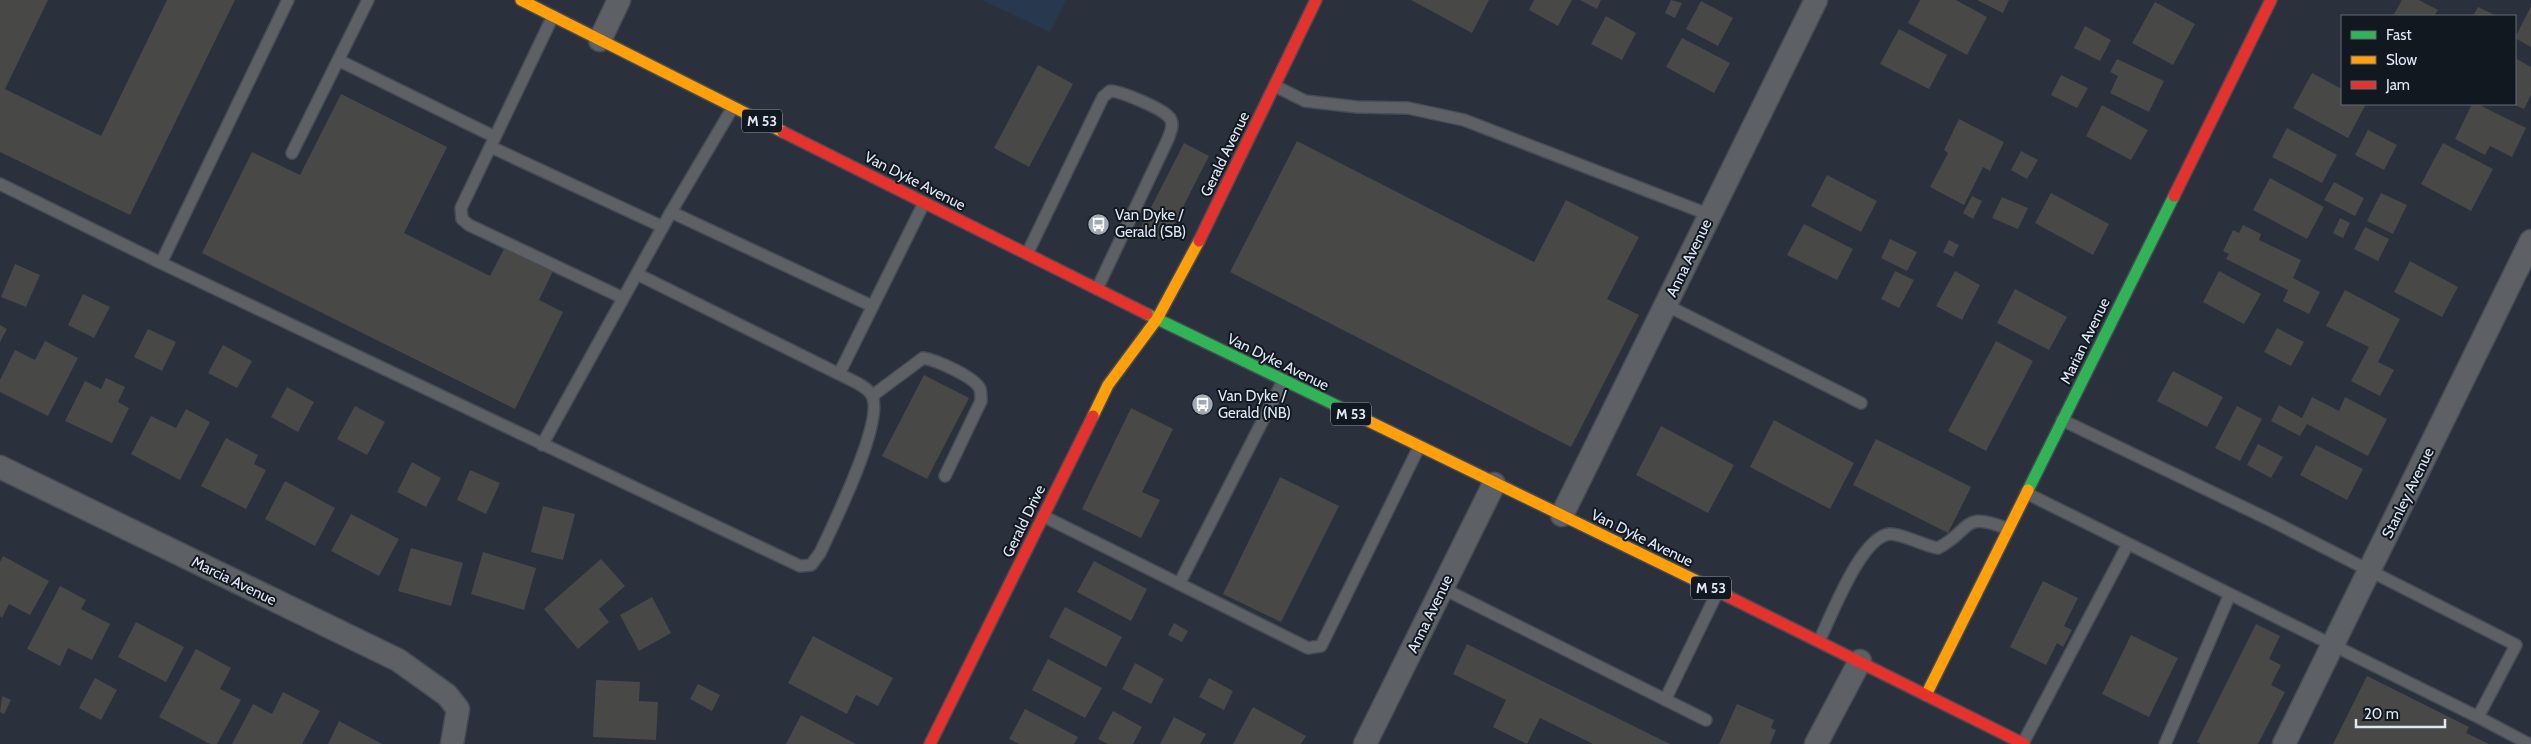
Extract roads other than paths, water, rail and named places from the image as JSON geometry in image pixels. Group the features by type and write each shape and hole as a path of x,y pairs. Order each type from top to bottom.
{"main road":[{"name":"Van Dyke Avenue","path":"521,0 1097,290 1819,641 1926,695 2002,739 2024,744"},
{"name":"Gerald Avenue","path":"1157,319 1190,259 1316,0"},
{"name":"Marian Avenue","path":"1926,695 2271,0"},
{"name":"Gerald Drive","path":"930,744 1108,385 1157,319"}],"street":[{"path":"600,40 619,0"},
{"name":"Anna Avenue","path":"1562,516 1816,0"},
{"name":"Stanley Avenue","path":"2284,744 2531,241"},
{"name":"Marcia Avenue","path":"0,467 398,660 447,695 458,709 452,744"},
{"name":"Anna Avenue","path":"1365,744 1494,484"},
{"path":"1816,744 1860,662"}],"lane":[{"path":"161,263 288,0"},
{"path":"292,153 368,0"},
{"path":"553,16 461,208 462,219 469,225 623,298"},
{"path":"338,60 493,142 663,227"},
{"path":"1275,86 1305,101 1356,107 1408,108 1464,120 1710,215"},
{"path":"1027,254 1103,96 1110,91 1121,92 1168,116 1172,125 1168,138 1097,290"},
{"path":"542,445 671,212 733,106"},
{"path":"0,184 542,445 800,566 811,565 820,554 864,451 874,413 872,396 867,390 839,374 637,274"},
{"path":"839,374 924,202"},
{"path":"671,212 872,306"},
{"path":"1666,304 1862,404"},
{"path":"872,396 923,358 932,360 972,379 980,388 981,401 946,476"},
{"path":"1179,584 1283,381"},
{"path":"2062,420 2270,520 2369,572 2516,645 2478,716"},
{"path":"1043,516 1308,648 1321,646 1419,447"},
{"path":"2026,493 2478,716 2529,744"},
{"path":"1819,641 1860,560 1877,538 1891,534 1938,548 1949,543 1969,523 1980,520 2008,529"},
{"path":"2024,744 2128,544"},
{"path":"1442,588 1706,720"},
{"path":"1665,700 1718,591"},
{"path":"2164,744 2230,594"}],"place":[{"name":"Van Dyke / Gerald (SB)","path":"1099,224"},
{"name":"Van Dyke / Gerald (NB)","path":"1202,405"}]}
